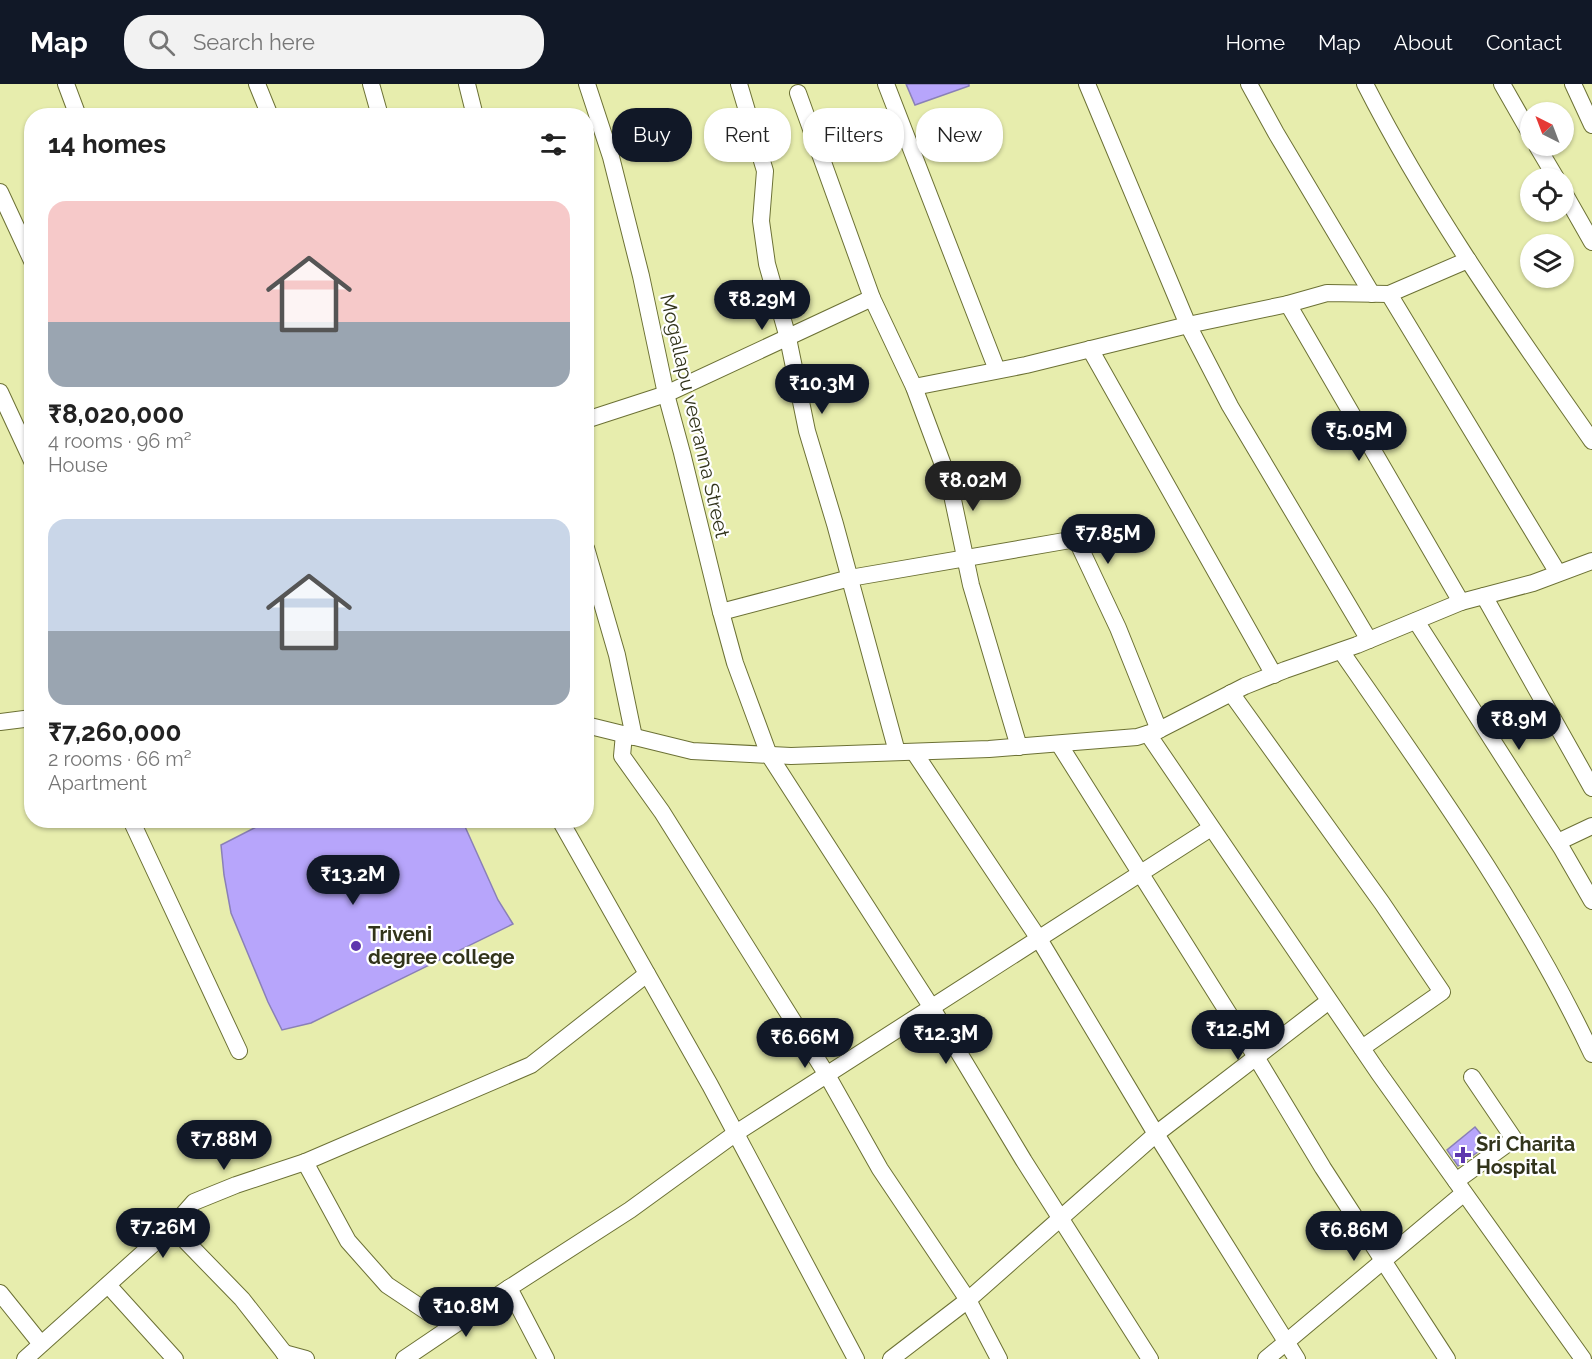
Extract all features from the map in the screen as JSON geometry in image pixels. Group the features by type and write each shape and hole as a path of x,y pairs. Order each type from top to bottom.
{"street":[{"path":"66,84 75,108"},
{"path":"257,84 267,108"},
{"path":"371,84 378,108"},
{"path":"467,84 473,108"},
{"name":"Mogallapu veeranna Street","path":"587,84 611,157 639,265 666,394 705,554 735,663 769,755 932,1008 1149,1359"},
{"path":"739,84 765,171 760,221 767,264 788,338 807,431 850,578 906,752 1039,939 1156,1134 1297,1359"},
{"path":"886,84 997,370"},
{"path":"1087,84 1188,325 1230,406 1369,640"},
{"path":"1249,84 1276,133 1558,573"},
{"path":"1365,84 1413,172 1497,307 1586,422 1592,441"},
{"path":"1502,84 1520,116"},
{"path":"1574,84 1592,125"},
{"path":"798,93 872,298 914,387 949,481 971,585 1019,747"},
{"path":"0,192 24,244"},
{"path":"1574,210 1592,242"},
{"path":"914,387 1288,304 1327,293 1381,294 1468,260"},
{"path":"594,417 666,394 872,298"},
{"path":"1288,304 1461,602"},
{"path":"1090,349 1274,675"},
{"path":"0,392 24,444"},
{"path":"721,612 850,578 1076,538 1118,628 1153,732 1212,828 1329,1001 1583,1359"},
{"path":"594,727 692,752 769,755 1019,747 1137,737 1153,732 1231,693 1274,675 1341,651 1461,602 1592,561"},
{"path":"594,576 617,655 629,735 622,756 662,812 827,1075 880,1169 968,1300 999,1359"},
{"path":"1484,596 1592,788"},
{"path":"1416,621 1558,842 1592,901"},
{"path":"1341,651 1499,884 1570,1008 1592,1054"},
{"path":"1231,693 1382,903 1442,992 1362,1048"},
{"path":"0,722 24,719"},
{"path":"1059,744 1323,1168 1447,1359"},
{"path":"1558,842 1592,826"},
{"path":"135,828 239,1051"},
{"path":"565,828 736,1133 856,1359"},
{"path":"404,1359 630,1210 736,1133 1212,828"},
{"path":"25,1359 172,1227 194,1202 305,1162 531,1065 647,974"},
{"path":"891,1359 968,1300 1156,1134 1329,1001"},
{"path":"1266,1359 1383,1260 1514,1139 1472,1077"},
{"path":"305,1162 348,1241 387,1285 432,1316 461,1321"},
{"path":"172,1227 242,1299 286,1356 306,1359"},
{"path":"108,1284 175,1359"},
{"path":"509,1288 546,1359"},
{"path":"0,1293 41,1344"}],"building":[{"path":"906,84 969,84 969,86 915,105"},
{"name":"Triveni degree college","path":"254,828 466,828 498,900 513,924 311,1023 282,1030 231,913 221,845"},
{"path":"1475,1127 1489,1144 1458,1166 1447,1150"}],"place":[{"name":"Triveni degree college","path":"356,946"},
{"name":"Sri Charita Hospital","path":"1463,1155"}]}
